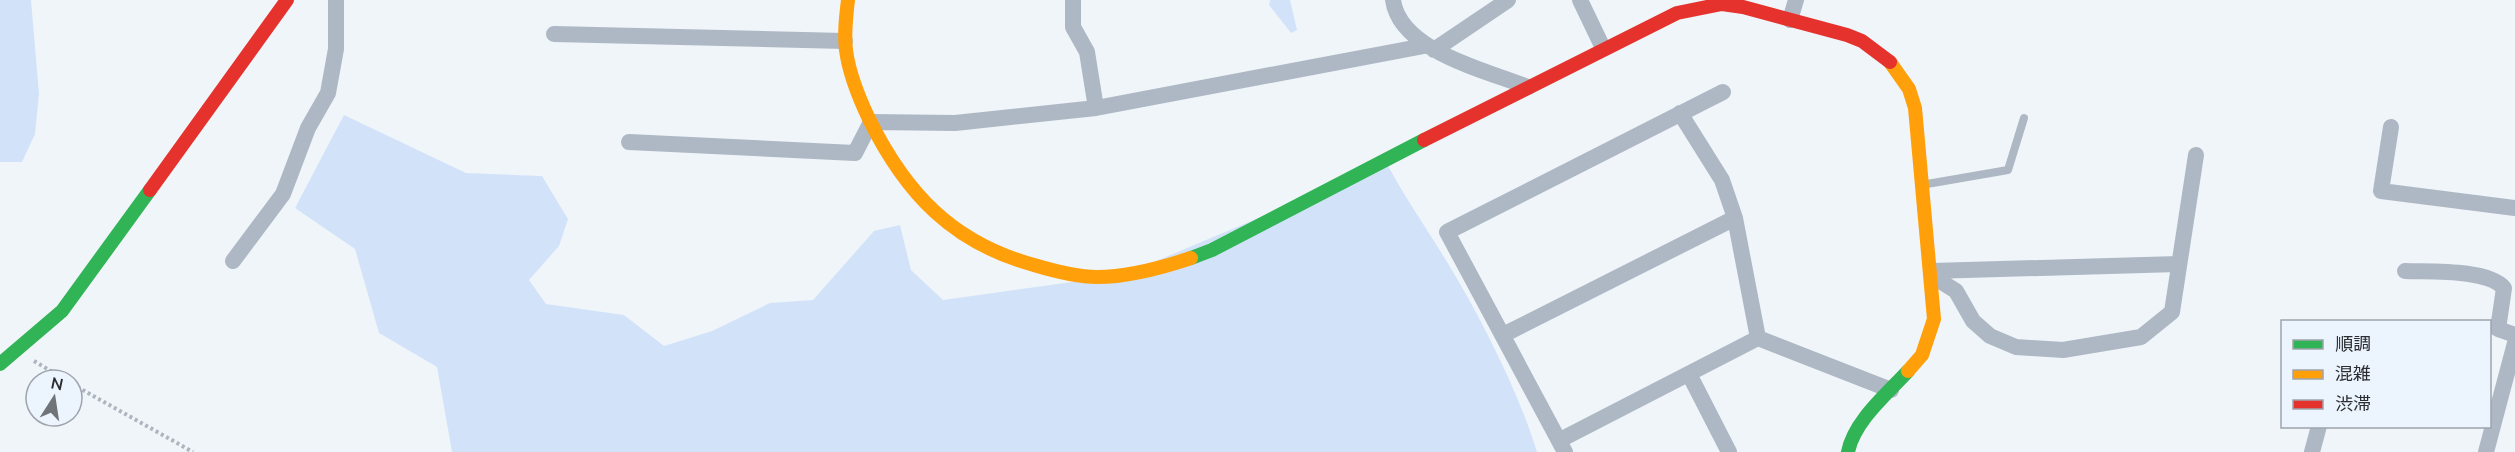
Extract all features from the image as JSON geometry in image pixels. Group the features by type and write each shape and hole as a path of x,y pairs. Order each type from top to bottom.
{"street":[{"path":"0,364 62,311 287,0"},
{"path":"233,261 283,194 308,128 328,93 336,49 336,0"},
{"path":"848,0 844,41 850,71 891,163 915,194 962,236 988,252 1023,264 1095,277 1172,265 1212,250 1527,87 1677,13 1722,4 1743,7 1862,41 1886,57 1900,74 1915,108 1924,185 1934,319 1930,338 1922,355 1859,426 1850,441 1848,452"},
{"path":"1073,0 1073,27 1087,52 1096,108"},
{"path":"1393,0 1399,19 1429,48 1527,87"},
{"path":"871,122 955,123 1096,108 1429,48 1508,0"},
{"path":"1580,0 1604,48"},
{"path":"1790,20 1796,0"},
{"path":"554,34 844,41"},
{"path":"1723,92 1447,232 1563,446 1689,374 1758,338 1891,390"},
{"path":"1680,113 1722,180 1735,218 1758,338"},
{"path":"629,142 855,153 871,122"},
{"path":"2391,127 2380,191 2515,208"},
{"path":"1932,274 1956,291 1973,321 1990,336 2016,347 2063,350 2141,337 2172,312 2196,155"},
{"path":"1503,335 1735,218"},
{"path":"1932,274 2178,264"},
{"path":"2405,271 2470,275 2499,282 2504,288 2505,297 2498,329 2515,335"},
{"path":"2486,452 2515,344"},
{"path":"1689,374 1729,452"},
{"path":"2312,452 2318,428"}],"lane":[{"path":"1924,185 2008,171 2024,118"}],"path":[{"path":"15,350 46,368"},
{"path":"84,391 193,452"}],"shaded area":[{"path":"0,0 31,0 39,94 35,134 22,162 0,162"},
{"path":"1270,0 1290,0 1297,30 1291,33 1269,5"},
{"path":"344,115 466,173 542,176 568,219 559,246 529,280 546,304 624,315 664,346 712,331 770,303 813,300 874,231 900,225 911,270 943,300 1123,275 1387,164 1479,318 1512,385 1537,452 452,452 437,367 379,333 355,249 295,208"}],"traffic: fast":[{"path":"1191,258 1212,250 1424,140"},
{"path":"0,364 62,311 150,190"},
{"path":"1848,452 1851,441 1864,419 1908,371"}],"traffic: slow":[{"path":"848,0 845,31 847,59 869,119 883,146 916,192 956,229 1005,255 1081,276 1109,277 1133,274 1191,258"},
{"path":"1890,62 1909,89 1915,108 1934,319 1922,355 1908,371"}],"traffic: jam":[{"path":"150,190 287,0"},
{"path":"1424,140 1677,13 1722,4 1743,7 1847,35 1862,41 1890,62"}]}
